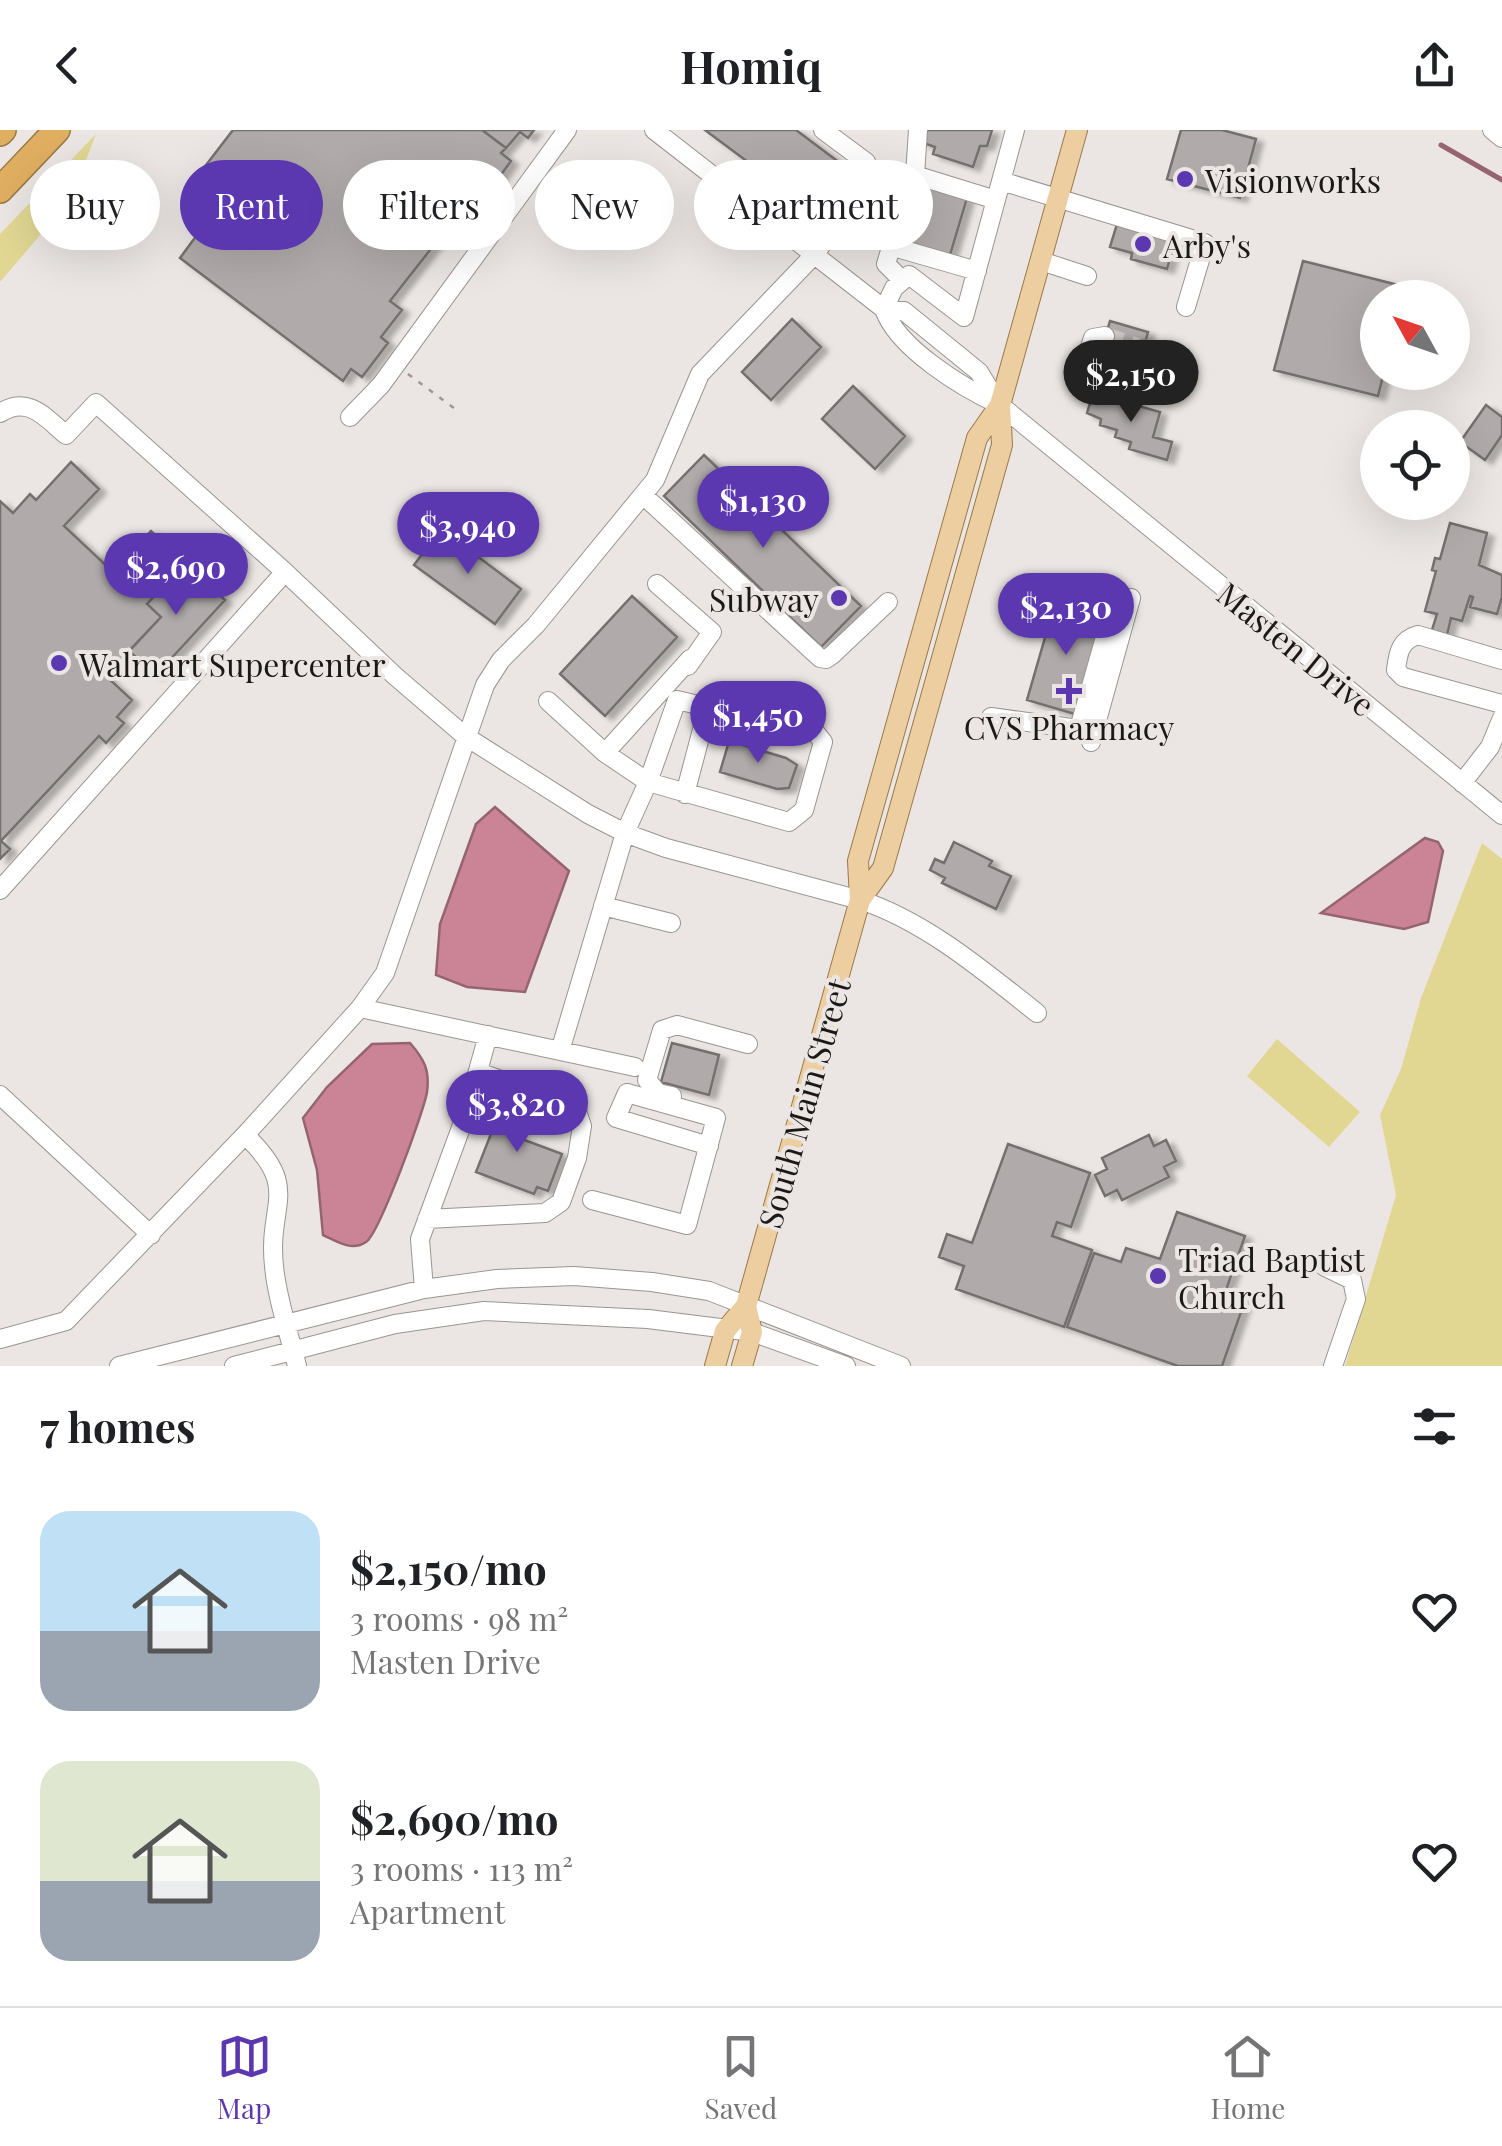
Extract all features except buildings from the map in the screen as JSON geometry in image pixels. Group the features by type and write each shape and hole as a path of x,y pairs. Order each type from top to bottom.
{"highway":[{"path":"0,190 57,130"}],"main road":[{"name":"South Main Street","path":"714,1366 724,1331 746,1306 860,900 858,861 936,581 977,438 1000,405 1078,130"},
{"name":"South Main Street","path":"742,1366 752,1332 746,1306"}],"street":[{"path":"350,417 382,386 567,130"},
{"name":"Masten Drive","path":"654,130 884,309 890,328 965,389 1000,405 1502,816"},
{"path":"0,1338 66,1321 245,1135 360,1008 386,973 466,736 486,685 501,660 536,625 655,480 700,374 814,255 866,185 866,162 823,130"},
{"path":"916,160 918,130"},
{"path":"884,309 901,279 909,275 964,316 1015,130"},
{"path":"1492,130 1502,138"},
{"path":"933,178 1058,199 1205,243 1186,306"},
{"path":"890,250 886,264 901,279"},
{"path":"904,250 977,271"},
{"path":"1040,261 1087,276"},
{"path":"1105,336 1093,338 1085,362 1092,370 1136,383 1179,359 1143,349"},
{"path":"0,413 20,405 34,407 66,435 96,403 285,572 394,676 466,736 588,814 625,833 666,848 860,900 917,926 1037,1013"},
{"path":"642,496 820,658 832,656 888,602"},
{"path":"0,890 285,572"},
{"path":"605,753 712,632 656,584"},
{"path":"991,717 1071,728 1080,725 1124,597 1090,742"},
{"path":"1502,660 1418,635 1401,646 1396,670 1403,678 1502,704"},
{"path":"560,1051 625,833 648,782 690,659"},
{"path":"548,702 605,753 648,782 789,822 804,810 823,742 816,733 677,700"},
{"path":"685,794 708,707"},
{"path":"1462,782 1490,746 1502,718"},
{"path":"603,906 671,923"},
{"path":"360,1008 636,1066"},
{"path":"718,1113 654,1090 647,1074 658,1035 677,1025 748,1044"},
{"path":"424,1288 419,1248 488,1036"},
{"path":"428,1220 545,1213 561,1202 569,1189 582,1126 576,1108 479,1072"},
{"path":"709,1146 616,1118 627,1093 718,1113"},
{"path":"0,1095 151,1235"},
{"path":"592,1200 687,1225 718,1113"},
{"path":"245,1135 272,1167 280,1191 273,1260 295,1358"},
{"path":"1325,1267 1352,1280 1356,1290 1333,1366"},
{"path":"119,1366 424,1288 544,1276 607,1278 709,1291 902,1366"},
{"path":"234,1366 295,1358 409,1321 484,1311 648,1319 752,1332 846,1366"}],"path":[{"path":"396,366 458,412"}],"shaded area":[{"path":"96,134 86,160 71,160"},
{"path":"30,203 30,247 0,282 0,234"},
{"path":"495,807 569,871 525,992 467,987 436,975 440,924 476,824"},
{"path":"1425,838 1438,842 1443,851 1428,922 1404,929 1321,913"},
{"path":"1482,843 1502,859 1502,1366 1345,1366 1396,1195 1380,1115 1401,1069 1421,998"},
{"path":"1277,1039 1360,1112 1329,1147 1247,1076"},
{"path":"410,1043 428,1077 418,1122 372,1234 361,1245 344,1244 323,1235 317,1170 303,1118 327,1087 372,1044"}],"waterway":[{"path":"1441,145 1502,180"}],"tunnel":[{"path":"1105,336 1143,349"}],"place":[{"name":"Visionworks","path":"1185,179"},
{"name":"Arby's","path":"1143,244"},
{"name":"Subway","path":"839,598"},
{"name":"Walmart Supercenter","path":"59,663"},
{"name":"CVS Pharmacy","path":"1069,691"},
{"name":"Triad Baptist Church","path":"1158,1276"}]}
